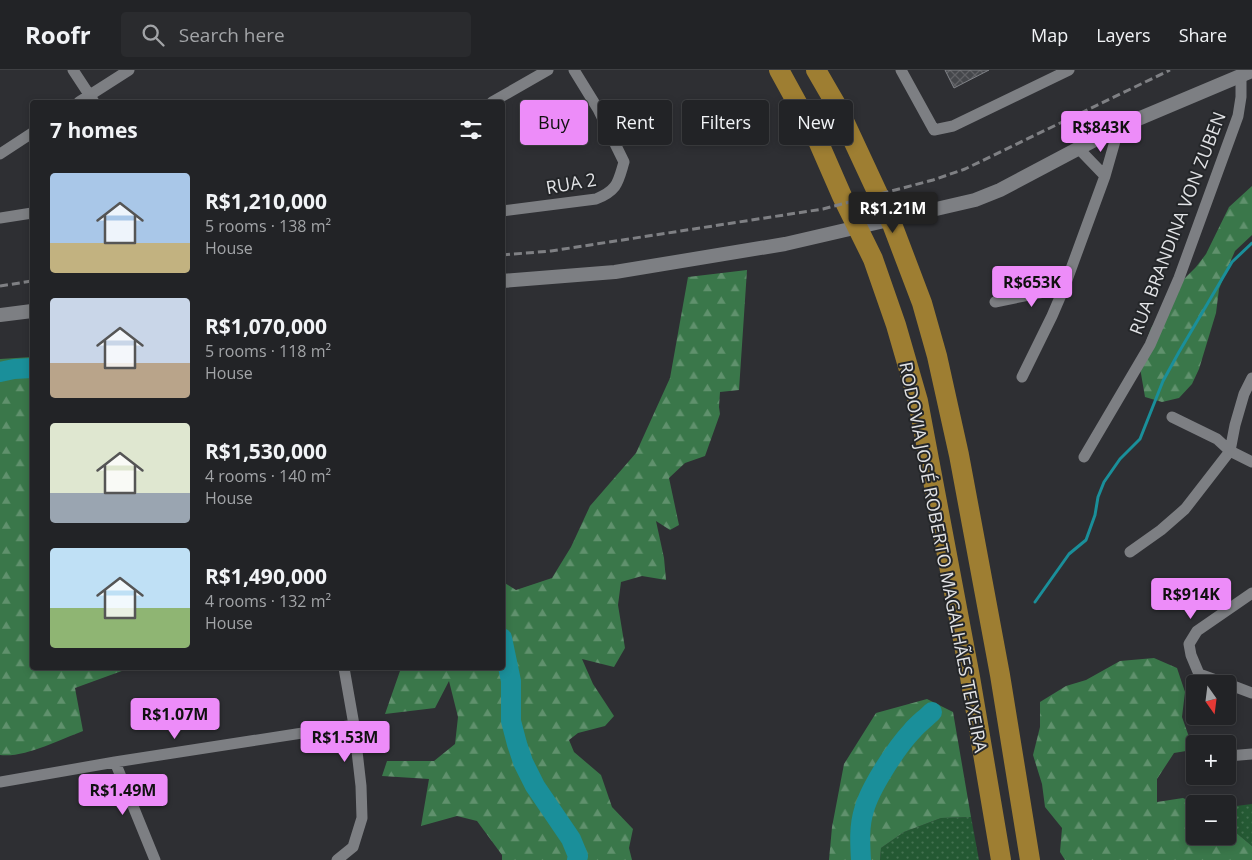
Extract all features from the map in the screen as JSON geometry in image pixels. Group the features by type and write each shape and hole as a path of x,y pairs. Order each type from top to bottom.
{"highway":[{"name":"RODOVIA JOSÉ ROBERTO MAGALHÃES TEIXEIRA","path":"779,70 818,141 873,259 896,325 918,400 1002,860"},
{"name":"RODOVIA JOSÉ ROBERTO MAGALHÃES TEIXEIRA","path":"816,70 838,108 903,252 922,303 937,356 957,445 1000,675 1030,860"}],"street":[{"path":"73,70 91,99 129,70"},
{"path":"496,100 548,70"},
{"name":"RUA 2","path":"505,212 596,199 608,194 618,184 624,162 598,109 574,70"},
{"path":"901,70 934,130 953,126 1069,70"},
{"path":"505,281 615,272 785,244 975,200 1000,190 1119,127 1247,73"},
{"name":"RUA BRANDINA VON ZUBEN","path":"1084,457 1150,345 1178,278 1238,116 1247,73"},
{"path":"1022,377 1064,288 1105,176 1119,127"},
{"path":"0,154 30,134"},
{"path":"1079,149 1105,176"},
{"path":"0,218 30,213"},
{"path":"995,302 1064,288"},
{"path":"0,315 30,311"},
{"path":"1130,552 1185,510 1230,450 1244,394 1252,378"},
{"path":"1172,417 1217,439 1230,450 1252,462"},
{"path":"1202,675 1199,674 1191,655 1189,644 1197,631 1252,593"},
{"path":"337,860 353,847 362,818 361,786 354,725 344,670"},
{"path":"1236,687 1252,693"},
{"path":"0,782 354,725"},
{"path":"1236,755 1252,754"},
{"path":"115,762 155,860"}],"green space":[{"path":"1252,186 1252,235 1235,251 1219,289 1216,313 1199,369 1192,384 1179,398 1162,402 1145,397 1139,362 1151,328 1181,282 1206,254 1229,207"},
{"path":"747,270 739,390 720,392 720,414 705,456 685,463 669,478 679,525 670,530 656,521 664,558 666,580 642,576 621,582 618,605 625,648 614,667 582,659 593,684 614,716 605,726 578,733 569,740 574,752 601,775 612,807 633,829 629,848 632,860 502,860 502,855 477,821 457,816 421,826 429,779 382,776 387,761 434,761 455,744 458,717 449,681 435,708 385,714 400,670 505,670 505,583 516,590 552,578 571,547 590,506 636,453 670,378 688,277"},
{"path":"30,357 30,670 124,670 75,688 83,731 31,751 10,755 0,755 0,359"},
{"path":"1154,658 1177,668 1185,692 1182,717 1188,735 1186,735 1186,751 1174,753 1157,779 1157,802 1183,798 1186,799 1186,845 1236,845 1236,833 1252,846 1252,860 1065,860 1060,852 1062,828 1045,807 1042,784 1033,755 1040,727 1040,702 1066,686 1086,680 1120,661"},
{"path":"927,699 953,712 971,817 941,818 904,832 881,848 880,860 829,860 832,827 844,764 876,713"},
{"path":"1252,804 1252,846 1236,833 1236,806"},
{"path":"971,817 979,860 880,860 881,848 904,832 941,818"}],"building":[{"path":"945,70 989,70 954,88"}],"waterway":[{"path":"1035,602 1069,554 1086,540 1104,482 1120,459 1140,439 1163,381 1179,352 1232,262 1252,243"},
{"path":"0,372 30,368"},
{"path":"505,652 511,681 511,721 523,762 535,786 571,839 578,856 577,860"},
{"path":"861,860 861,822 867,801 884,769 899,747 914,728 932,712"}],"railway":[{"path":"505,255 551,251 823,209 933,180 965,169 1170,70"},
{"path":"0,286 30,281"}]}
